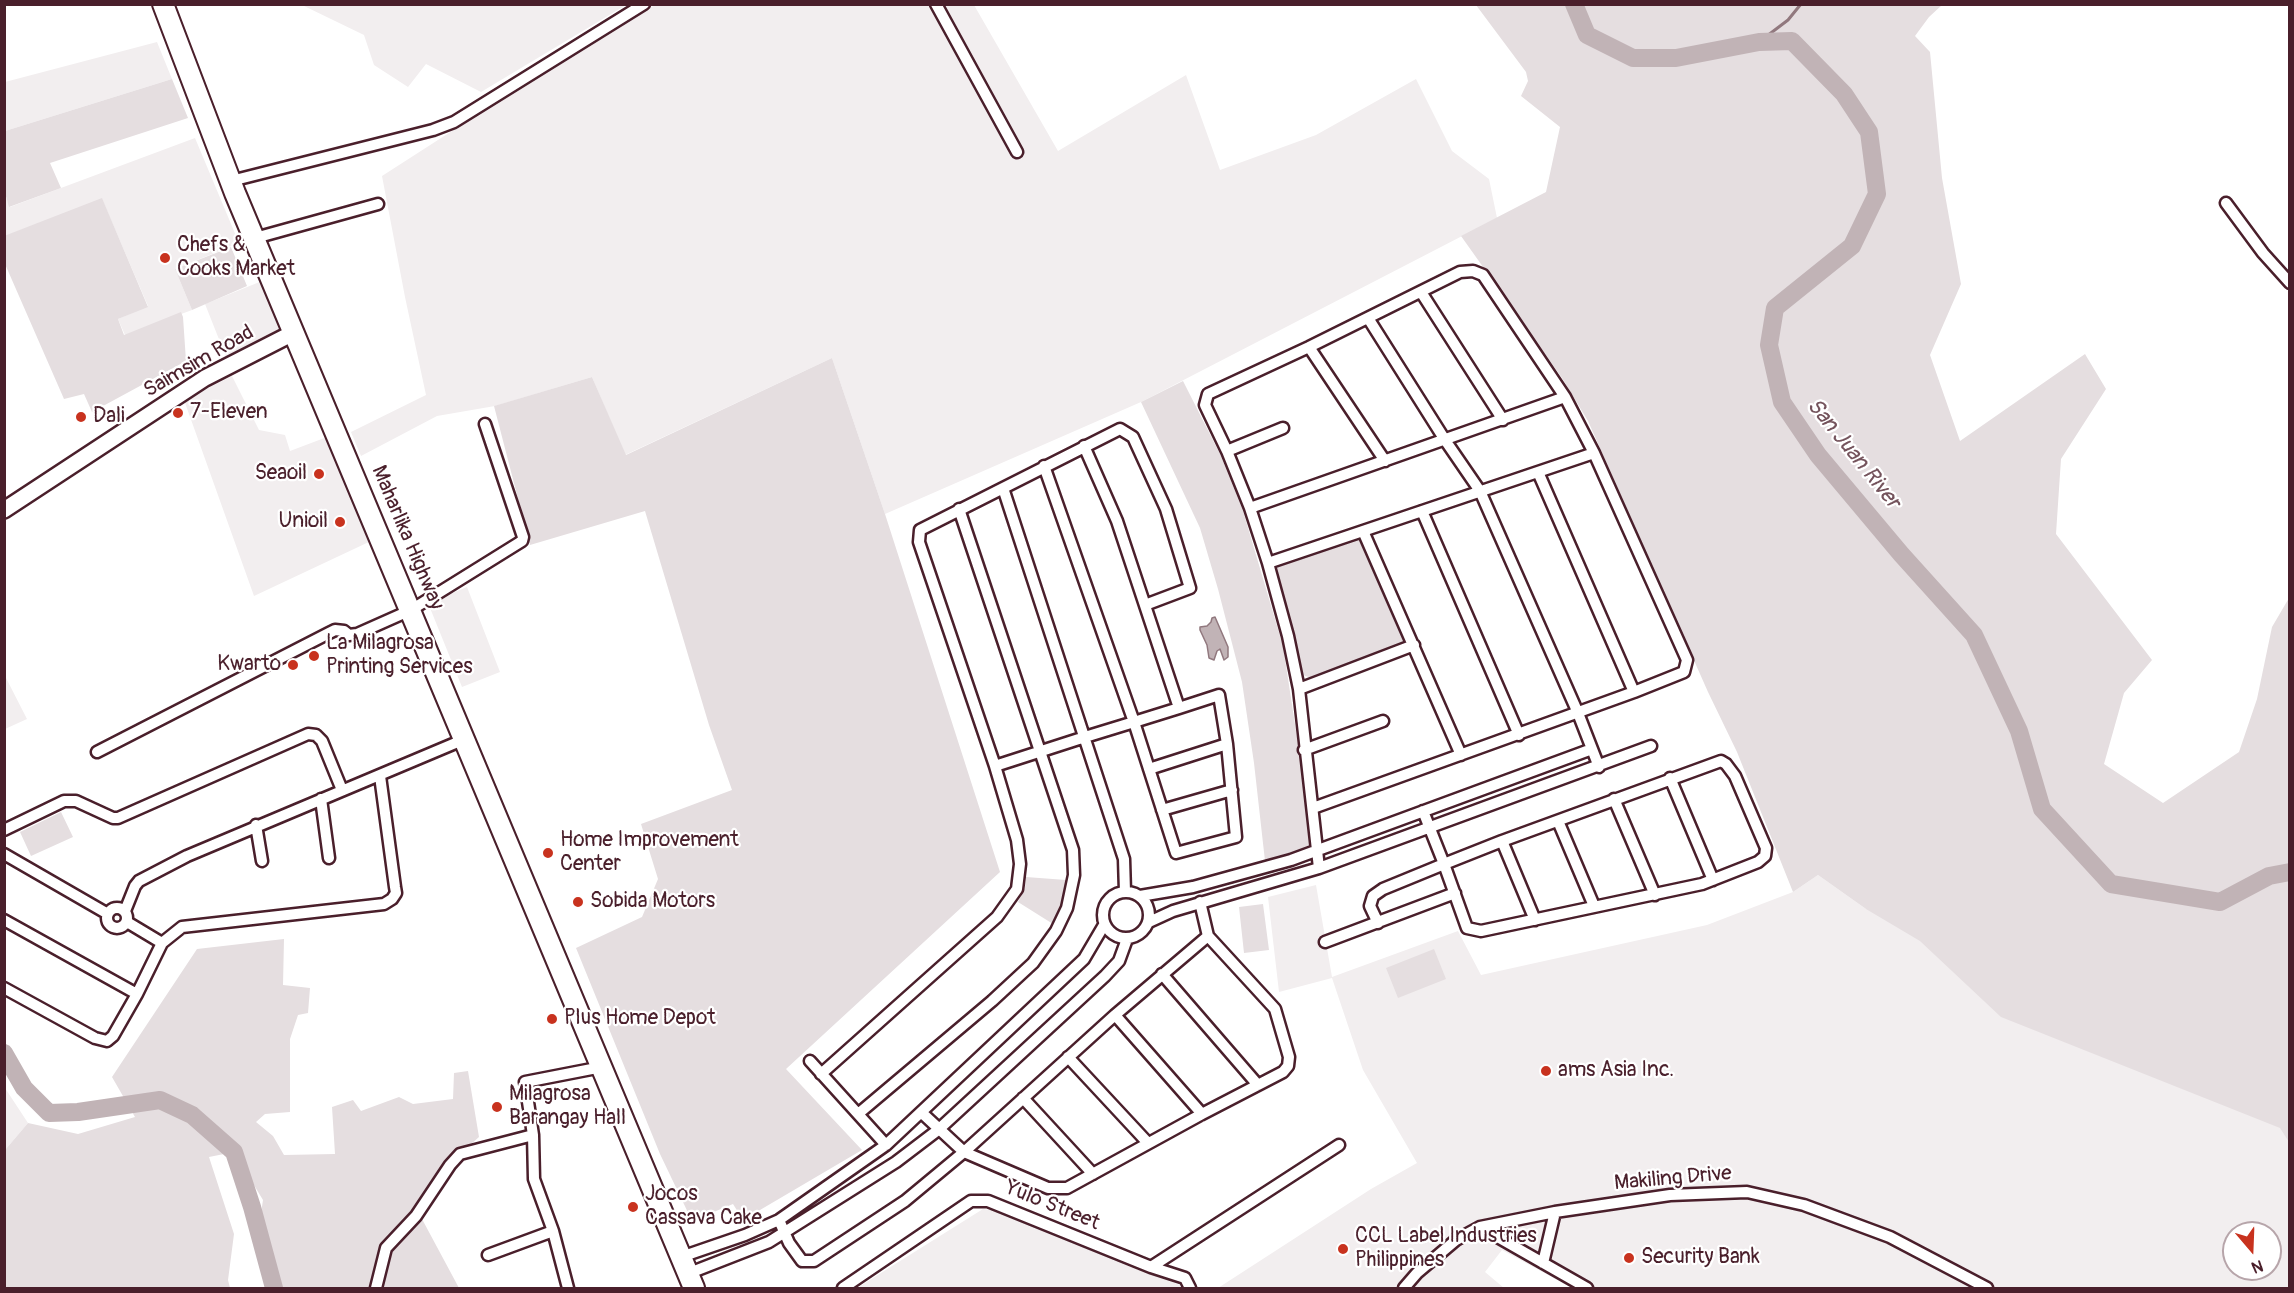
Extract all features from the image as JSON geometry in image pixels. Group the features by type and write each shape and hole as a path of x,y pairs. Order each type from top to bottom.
{"highway":[{"name":"Maharlika Highway","path":"163,4 231,181 687,1273"}],"street":[{"path":"231,181 433,130 454,122 644,4"},
{"path":"936,4 1017,152"},
{"path":"2226,203 2289,283"},
{"path":"255,238 378,204"},
{"path":"1313,808 1519,735 1684,672 1687,660 1594,453 1565,397 1483,275 1473,271 1461,272 1208,394 1205,405 1250,508 1268,563 1299,689 1304,750 1319,868"},
{"path":"1421,292 1503,420"},
{"path":"1368,318 1480,491 1578,713 1599,767"},
{"name":"Saimsim Road","path":"4,510 205,378 295,332"},
{"path":"1309,347 1384,461"},
{"path":"1250,508 1565,397"},
{"path":"97,752 335,630 349,635 357,634 411,610 522,542 523,537 485,424"},
{"path":"1227,451 1283,428"},
{"path":"821,1074 997,917 1017,889 1020,864 1017,840 995,766 919,542 920,530 1120,429 1133,437 1166,509 1190,588 1145,605"},
{"path":"1083,446 1117,521 1179,708"},
{"path":"1268,563 1594,453"},
{"path":"995,766 1085,737 1134,722 1179,708 1219,695 1227,744 1236,837 1176,853 1134,722 1044,466"},
{"path":"1538,472 1634,692"},
{"path":"1002,488 1124,859 1125,892"},
{"path":"858,1114 992,1001 1033,963 1056,931 1067,908 1074,875 1072,850 959,509"},
{"path":"1422,511 1519,735"},
{"path":"1363,531 1461,755"},
{"path":"1299,689 1414,645"},
{"path":"1304,750 1383,722"},
{"path":"4,830 64,801 76,801 113,818 118,818 308,734 316,735 322,741 342,790"},
{"path":"162,942 125,916 113,908 108,914 108,922 113,927 121,928 125,916 135,886 139,881 187,856 256,825 380,776 465,739"},
{"path":"1149,769 1227,744"},
{"path":"1104,925 1114,936 1127,939 1141,934 1149,922 1173,911 1319,868 1651,746"},
{"path":"687,1273 745,1235 779,1220 886,1145 1084,959 1104,925 1103,910 1111,897 1125,892 1140,896 1194,887 1318,851 1592,749"},
{"path":"1378,923 1370,906 1373,896 1383,889 1444,864 1502,841 1721,761 1735,776 1766,848 1765,856 1758,862 1713,880 1655,896 1594,906 1481,932 1467,928 1455,893 1444,864 1430,828 1423,811"},
{"path":"4,988 100,1041 107,1041 113,1036 137,994 162,942 174,931 189,925 384,904 396,893 380,776"},
{"path":"1670,778 1713,880"},
{"path":"1162,810 1232,790"},
{"path":"321,799 329,858"},
{"path":"1614,799 1655,896"},
{"path":"1558,821 1594,906"},
{"path":"256,825 262,861"},
{"path":"1502,841 1535,920"},
{"path":"4,854 108,914"},
{"path":"1325,942 1455,893"},
{"path":"1140,896 1149,907 1149,922"},
{"path":"922,1113 964,1152 1048,1188 1067,1188 1283,1072 1288,1066 1289,1057 1275,1009 1208,936 1200,902"},
{"path":"4,920 137,994"},
{"path":"779,1220 802,1261 814,1261 905,1202 964,1152 1114,1015 1208,936"},
{"path":"687,1273 754,1250 785,1234 896,1162 938,1130 1106,976 1119,961 1127,939"},
{"path":"1162,974 1258,1085"},
{"path":"1114,1015 1202,1114"},
{"path":"1068,1057 1148,1143"},
{"path":"810,1061 886,1145"},
{"path":"568,1288 553,1231 534,1179 533,1135 525,1082 602,1067"},
{"path":"1023,1098 1093,1174"},
{"path":"376,1288 386,1248 416,1216 460,1154 533,1135"},
{"path":"1151,1268 1339,1145"},
{"name":"Makiling Drive","path":"1404,1288 1417,1273 1456,1240 1480,1227 1555,1212 1670,1195 1747,1192 1804,1205 1890,1237 1987,1288"},
{"name":"Yulo Street","path":"843,1288 970,1201 988,1201 1151,1268 1185,1278 1190,1288"},
{"path":"1544,1263 1555,1212"},
{"path":"1480,1227 1587,1288"},
{"path":"488,1255 553,1231"}],"shaded area":[{"path":"626,4 481,92 426,64 408,87 374,65 364,35 302,5"},
{"path":"655,5 974,5 1058,151 1186,75 1220,170 1316,135 1416,79 1452,151 1489,179 1497,218 1141,402 885,514 832,358 625,455 592,377 495,406 437,416 361,456 351,432 426,395 382,176 567,57"},
{"path":"1476,5 1942,5 1929,17 1915,36 1930,52 1942,178 1961,284 1930,355 1960,441 2085,354 2106,389 2061,459 2056,534 2152,660 2124,693 2104,764 2163,803 2239,752 2257,699 2272,627 2289,598 2289,1142 2280,1128 2001,1017 1920,941 1866,909 1818,875 1793,892 1737,752 1708,692 1588,421 1562,378 1461,236 1546,192 1560,127 1521,96 1528,81 1526,72"},
{"path":"157,42 172,79 5,131 5,82"},
{"path":"172,79 188,118 50,163 61,188 9,207 5,193 5,131"},
{"name":"Chefs & Cooks Market","path":"195,138 239,243 175,269 192,310 125,335 118,319 148,306 102,199 5,236 4,193 10,207"},
{"path":"102,198 148,307 118,319 124,335 181,312 186,361 92,412 84,394 64,399 5,264 4,236"},
{"path":"231,247 247,286 192,310 175,269"},
{"path":"262,281 283,331 228,362 205,304"},
{"path":"832,358 885,514 1000,872 786,1069 862,1150 743,1220 733,1204 692,1221 660,1154 576,948 642,917 658,879 641,824 732,790 709,725 645,511 530,545 494,406 592,377 626,455"},
{"path":"232,376 259,430 285,435 290,451 327,437 371,541 254,596 184,400"},
{"path":"1183,381 1220,454 1243,511 1283,646 1311,850 1265,861 1242,682 1218,589 1200,528 1141,402"},
{"path":"1356,538 1362,541 1407,640 1313,678 1305,676 1301,672 1277,568"},
{"path":"467,587 500,672 462,687 428,603"},
{"path":"1215,617 1228,647 1228,657 1224,660 1220,649 1214,660 1209,658 1207,645 1200,630 1200,627 1207,626"},
{"path":"5,676 27,719 4,729"},
{"path":"61,812 73,837 31,856 20,832"},
{"path":"1818,875 1866,909 2289,898 2289,1288 1572,1288 1502,1250 1485,1272 1504,1288 1218,1288 1371,1189 1417,1163 1363,1070 1332,978 1279,992 1268,897 1316,885 1332,977 1458,931 1481,975 1707,925 1793,892"},
{"path":"1026,877 1066,880 1060,908 1053,924 1018,902 1025,888"},
{"path":"1263,904 1269,950 1244,953 1239,907"},
{"path":"284,939 283,985 310,988 308,1013 298,1015 290,1039 290,1112 265,1114 256,1122 273,1136 284,1155 335,1154 332,1107 353,1100 361,1111 399,1097 413,1104 453,1099 454,1073 468,1071 479,1137 431,1180 415,1206 459,1288 276,1288 270,1280 258,1233 263,1200 234,1152 209,1157 234,1234 228,1280 230,1288 5,1288 5,1150 28,1123 78,1134 135,1117 112,1077 197,949"},
{"path":"1434,949 1446,979 1398,998 1386,968"},
{"path":"5,1088 28,1123 5,1150"},
{"path":"983,1209 1015,1213 1184,1288 857,1288"}],"waterway":[{"name":"San Juan River","path":"1574,4 1587,35 1633,58 1676,58 1759,42 1792,41 1844,94 1869,132 1877,194 1852,246 1775,308 1769,345 1782,402 1818,455 1901,554 1974,635 2019,731 2042,809 2111,884 2220,902 2269,876 2290,872"},
{"path":"1759,42 1788,20 1801,4"},
{"path":"4,1053 24,1088 49,1113 78,1112 160,1100 192,1115 234,1152 274,1288"}],"place":[{"name":"Chefs & Cooks Market","path":"165,258"},
{"name":"7-Eleven","path":"178,413"},
{"name":"Dali","path":"81,417"},
{"name":"Seaoil","path":"319,474"},
{"name":"Unioil","path":"340,522"},
{"name":"La Milagrosa Printing Services","path":"314,656"},
{"name":"Kwarto","path":"293,665"},
{"name":"Home Improvement Center","path":"548,853"},
{"name":"Sobida Motors","path":"578,902"},
{"name":"Plus Home Depot","path":"552,1019"},
{"name":"ams Asia Inc.","path":"1546,1071"},
{"name":"Milagrosa Barangay Hall","path":"497,1107"},
{"name":"Jocos Cassava Cake","path":"633,1207"},
{"name":"CCL Label Industries Philippines","path":"1343,1249"},
{"name":"Security Bank","path":"1629,1258"}]}
